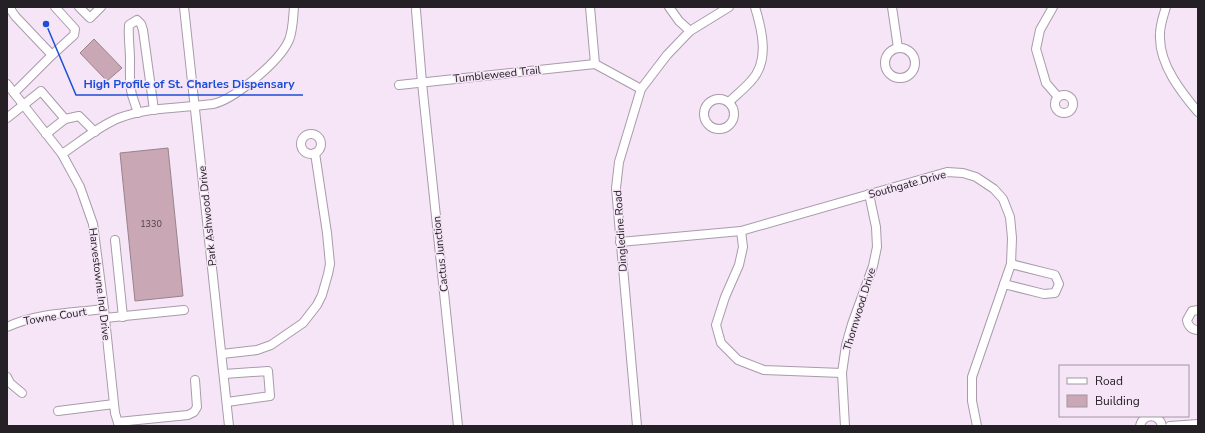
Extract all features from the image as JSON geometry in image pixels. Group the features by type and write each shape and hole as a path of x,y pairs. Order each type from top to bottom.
{"street":[{"path":"12,7 11,10 15,16 52,55"},
{"path":"14,93 74,35 75,29 55,7"},
{"path":"79,7 90,18 101,7"},
{"name":"Park Ashwood Drive","path":"184,7 229,426"},
{"path":"62,154 95,132 120,118 154,110 220,103 265,72 282,53 289,40 293,27 294,7"},
{"path":"590,7 595,64 641,89"},
{"path":"669,7 690,31"},
{"name":"Dingledine Road","path":"637,426 616,188 619,162 641,89 667,55 690,31 729,7"},
{"path":"729,102 752,80 760,67 763,49 762,30 755,7"},
{"path":"892,7 898,48"},
{"path":"1053,7 1040,30 1036,49 1046,82 1058,97"},
{"path":"1166,7 1161,26 1161,49 1167,66 1179,86 1198,112"},
{"name":"Cactus Junction","path":"416,10 422,83 458,426"},
{"path":"138,113 136,102 132,96 129,77 130,59 128,35 129,25 137,20 141,24 143,30 154,110"},
{"name":"Tumbleweed Trail","path":"399,85 595,64"},
{"name":"Harvestowne Ind Drive","path":"7,84 62,154 80,187 93,224 115,413 118,424"},
{"path":"7,118 41,90 65,119"},
{"path":"46,134 65,119 79,116 95,132"},
{"path":"222,354 257,350 271,345 303,323 317,305 322,295 330,264 327,233 314,153"},
{"name":"Southgate Drive","path":"620,242 741,231 947,172 963,173 976,177 994,189 1003,199 1010,217 1012,238 1011,264 972,377 972,401 977,426"},
{"name":"Thornwood Drive","path":"845,426 842,374 846,345 873,266 877,247 876,227 869,194"},
{"path":"741,231 744,246 739,265 725,297 716,325 721,343 738,360 764,370 842,374"},
{"path":"115,240 123,316"},
{"path":"1004,284 1044,294 1055,293 1059,284 1055,274 1011,264"},
{"name":"Towne Court","path":"7,327 19,322 50,315 104,309"},
{"path":"105,318 184,310"},
{"path":"1198,310 1192,311 1187,320 1189,326 1198,330"},
{"path":"224,374 268,371 270,396 227,402"},
{"path":"7,377 10,383 22,393"},
{"path":"118,424 188,415 194,412 197,407 195,380"},
{"path":"58,411 114,404"},
{"path":"1140,426 1143,419 1147,417"},
{"path":"1156,417 1162,426"},
{"path":"1170,426 1198,424"}],"building":[{"path":"94,39 122,68 107,81 80,53"},
{"path":"168,148 183,296 135,301 120,153"}],"place":[{"name":"High Profile of St. Charles Dispensary","path":"46,24"}]}
